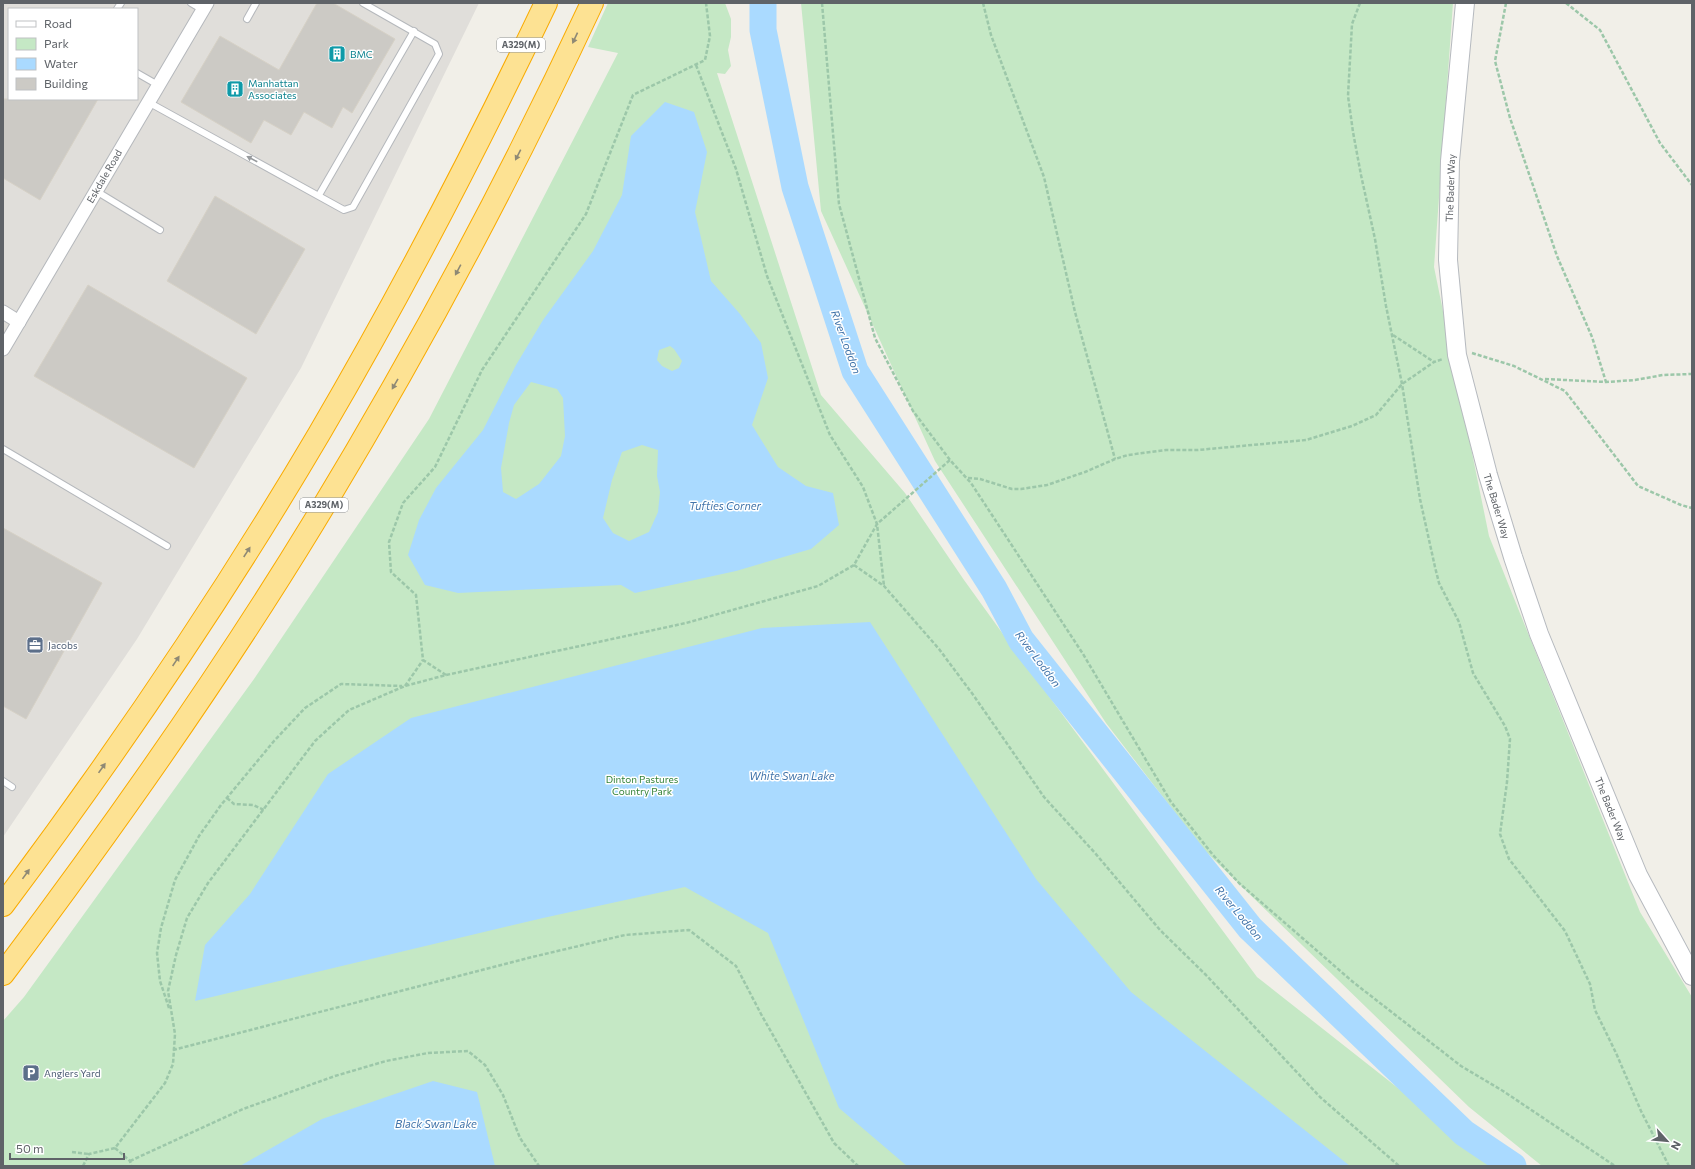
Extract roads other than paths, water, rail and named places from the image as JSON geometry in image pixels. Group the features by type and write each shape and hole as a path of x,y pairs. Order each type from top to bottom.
{"highway":[{"name":"A329(M)","path":"505,88 537,3"},
{"name":"A329(M)","path":"3,905 156,690 267,520 392,306 435,227 546,3"},
{"name":"A329(M)","path":"3,974 72,882 174,737 314,522 385,403 452,281 518,156 592,3"}],"street":[{"name":"The Bader Way","path":"1465,3 1450,161 1449,199 1448,260 1457,355 1488,475 1513,557 1539,634 1638,875 1692,976"},
{"name":"Eskdale Road","path":"3,349 205,6"},
{"path":"3,312 19,322"}],"lane":[{"path":"191,3 205,6"},
{"path":"247,19 256,3"},
{"path":"148,102 344,210 353,206 439,54 435,44 363,3"},
{"path":"319,195 414,31"},
{"path":"138,74 158,85"},
{"path":"96,191 160,230"},
{"path":"3,449 167,546"},
{"path":"3,781 12,787"}],"water":[{"name":"Tufties Corner","path":"665,102 694,112 707,152 695,212 711,281 740,314 761,343 768,378 752,425 778,467 806,486 833,493 839,525 811,549 736,571 635,593 621,585 458,593 425,585 408,555 419,520 436,488 483,430 516,365 543,320 593,251 622,195 631,136","holes":["670,346 674,349 682,361 679,368 672,371 662,366 657,360 659,350","531,382 557,389 563,398 565,436 561,456 539,484 516,499 503,492 501,468 509,423 514,405","642,445 658,450 657,476 660,492 658,512 649,532 629,541 613,533 603,518 612,480 622,452"]},
{"name":"White Swan Lake","path":"870,622 1036,879 1131,992 1350,1166 907,1166 839,1108 768,933 685,887 543,918 195,1001 205,945 250,894 328,774 411,718 762,628"},
{"name":"Black Swan Lake","path":"433,1081 477,1092 495,1166 240,1166 322,1119"}],"waterway":[{"name":"River Loddon","path":"763,3 763,30 795,187 855,371 994,589 1021,640 1250,928 1464,1133 1513,1166"}],"place":[{"name":"BMC","path":"337,54"},
{"name":"Manhattan Associates","path":"235,89"},
{"name":"Jacobs","path":"35,645"},
{"name":"Anglers Yard","path":"31,1073"}],"park label":[{"name":"Dinton Pastures Country Park","path":"642,784"}]}
